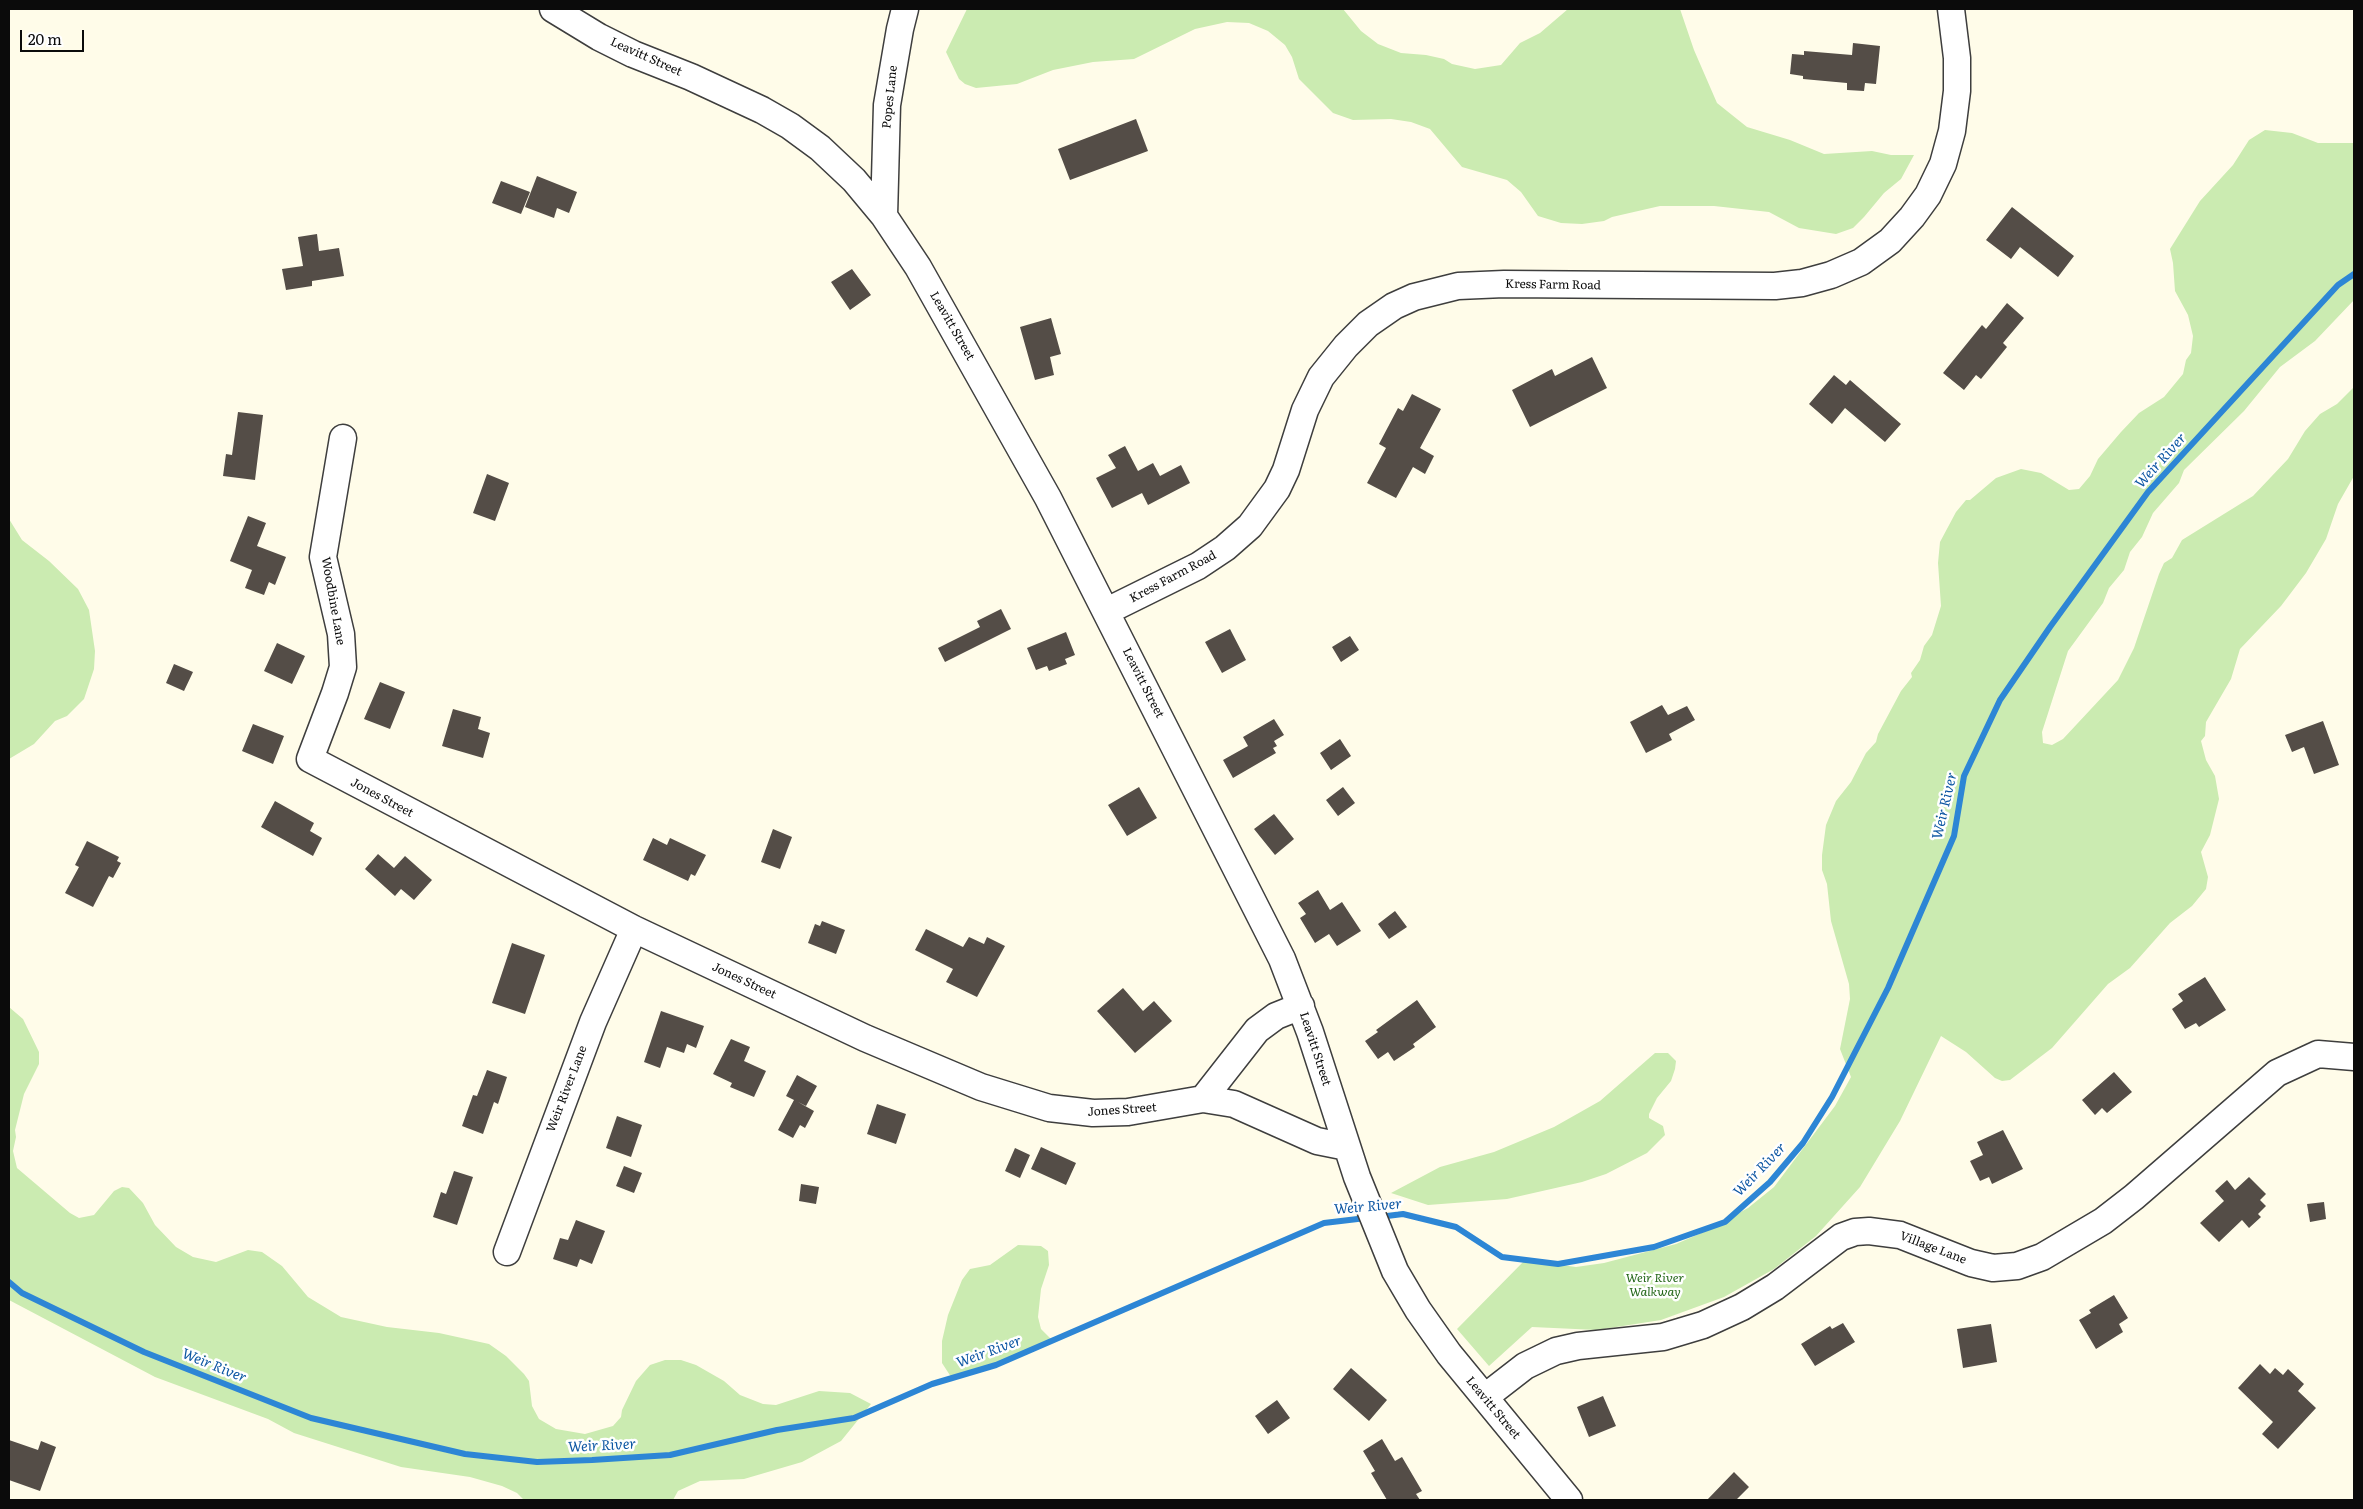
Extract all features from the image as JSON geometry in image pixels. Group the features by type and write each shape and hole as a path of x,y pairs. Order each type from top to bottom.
{"street":[{"name":"Leavitt Street","path":"554,9 599,37 633,54 691,77 762,110 790,126 820,148 854,180 884,216 918,267 1004,417 1107,611 1282,959 1301,1006 1357,1177 1387,1256 1404,1288 1432,1332 1569,1500"},
{"name":"Popes Lane","path":"884,216 887,105 905,9"},
{"name":"Kress Farm Road","path":"1107,611 1198,566 1225,548 1250,526 1277,489 1286,470 1305,410 1321,377 1357,335 1394,306 1414,297 1458,286 1504,284 1775,286 1802,283 1831,275 1861,262 1890,241 1912,217 1928,195 1943,164 1952,131 1957,90 1957,58 1951,9"},
{"name":"Woodbine Lane","path":"310,759 343,667 341,634 323,557 343,438"},
{"name":"Jones Street","path":"310,759 634,929 865,1038 972,1084 1010,1097 1071,1112 1093,1114 1156,1109 1203,1099 1234,1104 1317,1142 1347,1147"},
{"name":"Weir River Lane","path":"507,1252 593,1022 634,929"},
{"path":"1203,1099 1257,1030 1276,1016 1301,1006"},
{"name":"Village Lane","path":"1484,1397 1525,1366 1556,1351 1578,1346 1663,1337 1704,1325 1742,1307 1775,1287 1841,1237 1855,1232 1869,1231 1900,1234 1971,1263 1993,1268 2018,1266 2042,1257 2103,1221 2134,1197 2277,1073 2318,1054 2354,1057"}],"green space":[{"path":"967,9 1343,9 1361,31 1378,44 1401,53 1426,55 1444,59 1452,64 1475,69 1501,65 1520,43 1540,33 1568,9 1680,9 1694,50 1717,103 1747,127 1790,140 1824,154 1872,151 1891,155 1914,155 1901,179 1884,193 1864,217 1853,228 1836,234 1799,228 1769,212 1714,206 1660,206 1612,217 1604,221 1582,224 1561,223 1538,216 1521,192 1507,180 1462,167 1430,129 1411,122 1391,119 1353,120 1333,113 1299,79 1292,57 1285,45 1268,31 1249,23 1227,22 1195,29 1134,59 1093,62 1053,70 1017,84 976,88 965,84 959,79 946,52"},
{"name":"Weir River Walkway","path":"2265,130 2292,133 2318,143 2354,143 2354,300 2315,341 2280,367 2244,411 2184,470 2179,483 2153,513 2142,537 2130,552 2124,570 2109,588 2103,603 2068,651 2042,732 2043,743 2052,745 2063,739 2118,680 2134,648 2164,563 2172,558 2182,540 2253,496 2288,459 2305,431 2320,414 2337,404 2354,387 2354,476 2338,504 2326,539 2306,573 2281,606 2240,649 2231,679 2206,722 2205,736 2201,741 2206,760 2215,776 2219,799 2210,835 2201,852 2208,877 2206,889 2192,906 2170,923 2130,968 2108,984 2052,1048 2010,1080 2002,1081 1995,1078 1966,1052 1941,1036 1900,1121 1860,1187 1816,1236 1774,1269 1724,1297 1661,1320 1597,1330 1532,1327 1489,1366 1457,1329 1525,1260 1576,1267 1604,1263 1676,1244 1706,1231 1748,1208 1774,1187 1835,1106 1851,1077 1840,1049 1850,999 1849,984 1831,921 1827,884 1822,870 1826,825 1836,801 1851,782 1866,753 1876,742 1878,734 1901,691 1912,677 1911,673 1920,660 1924,646 1932,635 1941,606 1938,563 1940,542 1956,512 1966,500 1970,500 1996,478 2021,469 2041,473 2069,490 2079,489 2090,476 2098,459 2121,432 2139,413 2164,397 2183,374 2186,360 2191,353 2193,336 2188,315 2175,291 2170,249 2200,201 2233,165 2249,140"},
{"path":"9,519 22,540 49,561 78,589 89,610 95,651 94,669 84,699 67,716 55,721 34,744 9,759"},
{"path":"9,1007 23,1019 39,1052 39,1064 24,1094 15,1130 16,1137 13,1151 17,1168 70,1213 79,1218 94,1215 114,1191 122,1187 129,1188 143,1203 155,1225 176,1247 193,1257 216,1262 248,1250 262,1252 282,1266 308,1297 341,1317 387,1327 439,1333 489,1344 506,1356 524,1374 529,1381 532,1406 539,1419 556,1429 585,1434 613,1426 621,1417 622,1410 636,1381 650,1365 665,1360 681,1360 696,1365 724,1381 740,1395 763,1404 776,1405 819,1391 850,1393 871,1404 841,1441 802,1462 744,1479 700,1481 678,1491 673,1500 524,1500 517,1493 502,1486 470,1477 401,1467 294,1433 268,1419 155,1377 9,1300"},
{"path":"1655,1053 1668,1053 1676,1061 1671,1081 1657,1098 1649,1114 1649,1118 1663,1126 1665,1135 1647,1153 1606,1174 1582,1182 1507,1199 1428,1205 1391,1193 1440,1167 1494,1152 1554,1127 1600,1101"},
{"path":"1018,1245 1041,1246 1048,1251 1049,1265 1041,1289 1038,1317 1041,1329 1051,1339 1001,1364 953,1380 942,1363 942,1341 948,1315 962,1280 970,1269 990,1265"}],"building":[{"path":"1853,43 1880,46 1876,84 1865,83 1864,91 1847,90 1847,83 1803,79 1803,76 1790,74 1792,54 1804,55 1804,51 1852,55"},
{"path":"1136,119 1148,151 1070,180 1058,149"},
{"path":"537,176 577,192 569,213 557,208 554,218 525,207"},
{"path":"501,181 530,192 521,214 492,203"},
{"path":"2012,207 2074,256 2058,277 2020,247 2011,259 1986,240"},
{"path":"317,234 319,251 339,248 344,276 312,281 312,286 286,290 282,269 303,266 298,237"},
{"path":"852,269 871,295 850,310 831,282"},
{"path":"2007,303 2024,318 2003,343 2007,347 1981,379 1976,375 1964,390 1943,373 1982,325 1986,329"},
{"path":"1051,318 1061,354 1050,357 1054,375 1035,380 1020,327"},
{"path":"1592,357 1607,388 1530,427 1512,390 1552,369 1555,376"},
{"path":"1834,375 1846,385 1850,380 1901,424 1885,442 1845,408 1832,424 1809,404"},
{"path":"1412,394 1441,409 1420,448 1434,456 1425,474 1413,467 1396,498 1367,483 1386,448 1379,444 1398,408 1403,411"},
{"path":"238,412 263,415 255,480 223,476 226,454 232,455"},
{"path":"1125,446 1138,471 1153,463 1160,476 1181,465 1190,483 1148,505 1142,493 1112,508 1096,478 1116,468 1108,455"},
{"path":"487,474 509,483 495,521 473,513"},
{"path":"248,516 266,523 257,546 286,557 275,585 269,582 264,595 245,588 252,570 230,561"},
{"path":"1001,609 1011,629 945,662 938,648 980,627 977,621"},
{"path":"1230,629 1246,660 1222,673 1205,642"},
{"path":"1066,632 1075,655 1065,659 1067,664 1049,671 1047,666 1036,670 1027,648"},
{"path":"1350,636 1359,650 1341,662 1332,647"},
{"path":"277,643 305,656 292,684 264,671"},
{"path":"174,664 193,672 184,691 166,683"},
{"path":"380,682 405,692 390,729 364,719"},
{"path":"1662,705 1668,715 1687,706 1695,720 1669,734 1672,740 1646,753 1630,722"},
{"path":"453,709 481,717 478,729 490,733 483,758 442,746"},
{"path":"1274,719 1284,735 1274,741 1277,746 1273,748 1276,753 1233,778 1223,760 1248,746 1243,737"},
{"path":"2323,721 2339,765 2314,774 2304,747 2292,752 2285,735"},
{"path":"253,724 284,736 273,764 242,751"},
{"path":"1340,739 1351,756 1331,770 1320,753"},
{"path":"1139,787 1157,818 1127,836 1108,805"},
{"path":"1343,787 1355,803 1338,816 1326,800"},
{"path":"275,801 314,823 310,831 322,838 313,856 261,827"},
{"path":"1274,814 1294,839 1275,855 1254,829"},
{"path":"773,829 792,837 780,869 761,862"},
{"path":"653,838 667,845 670,838 706,855 695,876 691,874 688,881 643,860"},
{"path":"87,841 119,857 117,861 121,863 113,878 109,876 93,907 65,893 79,867 75,865"},
{"path":"378,854 394,868 405,856 432,880 414,900 401,889 395,896 365,869"},
{"path":"1318,890 1330,910 1342,902 1361,931 1337,946 1329,934 1315,943 1300,918 1306,914 1298,903"},
{"path":"1395,911 1407,927 1389,939 1378,924"},
{"path":"822,921 845,930 836,954 808,943 815,924 820,926"},
{"path":"926,929 963,947 969,937 984,944 987,937 1005,946 977,997 946,982 953,969 915,950"},
{"path":"512,943 545,955 525,1014 492,1003"},
{"path":"2205,977 2226,1010 2199,1027 2196,1023 2185,1029 2172,1009 2183,1001 2178,994"},
{"path":"1123,988 1143,1011 1154,1001 1172,1021 1135,1053 1097,1011"},
{"path":"1417,1000 1436,1027 1413,1044 1415,1047 1394,1061 1388,1052 1378,1059 1365,1041 1378,1032 1376,1030"},
{"path":"661,1011 704,1026 696,1048 687,1044 684,1053 667,1047 660,1068 644,1062"},
{"path":"731,1039 750,1047 744,1061 766,1071 754,1097 730,1087 732,1083 713,1074"},
{"path":"487,1070 507,1077 498,1104 494,1102 483,1134 462,1126 473,1095 477,1096"},
{"path":"2114,1072 2132,1092 2107,1113 2102,1108 2095,1115 2082,1100"},
{"path":"797,1075 817,1086 806,1106 798,1102 814,1111 805,1128 800,1125 793,1138 778,1130 794,1100 786,1096"},
{"path":"877,1104 906,1114 896,1144 867,1134"},
{"path":"617,1116 642,1125 631,1157 606,1148"},
{"path":"2003,1130 2023,1169 1992,1184 1989,1177 1980,1181 1970,1161 1983,1155 1977,1142"},
{"path":"1041,1147 1076,1163 1066,1185 1031,1169"},
{"path":"1015,1148 1030,1155 1020,1178 1005,1171"},
{"path":"624,1166 642,1173 634,1193 616,1186"},
{"path":"454,1171 473,1177 457,1225 433,1217 441,1192 446,1194"},
{"path":"2249,1177 2266,1194 2260,1200 2266,1206 2258,1214 2261,1217 2249,1228 2242,1220 2219,1242 2200,1223 2224,1201 2215,1191 2227,1180 2235,1190"},
{"path":"801,1184 819,1187 816,1204 799,1201"},
{"path":"2324,1202 2326,1219 2310,1222 2307,1204"},
{"path":"576,1220 605,1231 592,1264 580,1259 577,1267 553,1259 560,1238 568,1240"},
{"path":"2114,1295 2128,1318 2119,1324 2123,1332 2096,1349 2079,1320 2091,1313 2089,1310"},
{"path":"1843,1323 1855,1342 1815,1366 1801,1344 1830,1326 1832,1329"},
{"path":"1991,1324 1997,1362 1963,1368 1957,1329"},
{"path":"2260,1364 2270,1374 2275,1368 2283,1375 2288,1369 2304,1384 2298,1391 2316,1408 2278,1449 2262,1434 2273,1422 2238,1388"},
{"path":"1351,1368 1387,1400 1369,1421 1333,1389"},
{"path":"1603,1396 1616,1426 1589,1437 1577,1407"},
{"path":"1277,1400 1290,1418 1268,1434 1255,1416"},
{"path":"1382,1439 1395,1461 1402,1457 1422,1491 1416,1494 1420,1500 1387,1500 1371,1473 1375,1471 1363,1451"},
{"path":"9,1440 38,1450 41,1441 56,1447 40,1491 9,1480"},
{"path":"1734,1472 1749,1487 1736,1500 1707,1500"}],"waterway":[{"name":"Weir River","path":"1379,1217 1403,1214 1456,1227 1502,1257 1558,1264 1654,1247 1725,1222 1770,1182 1803,1143 1832,1097 1888,988 1954,836 1964,776 2000,700 2050,627 2148,492 2338,285 2354,274"},
{"name":"Weir River","path":"9,1282 22,1293 144,1352 311,1418 465,1454 537,1462 592,1460 670,1455 777,1430 854,1418 932,1384 996,1365 1324,1223 1366,1218"}]}
